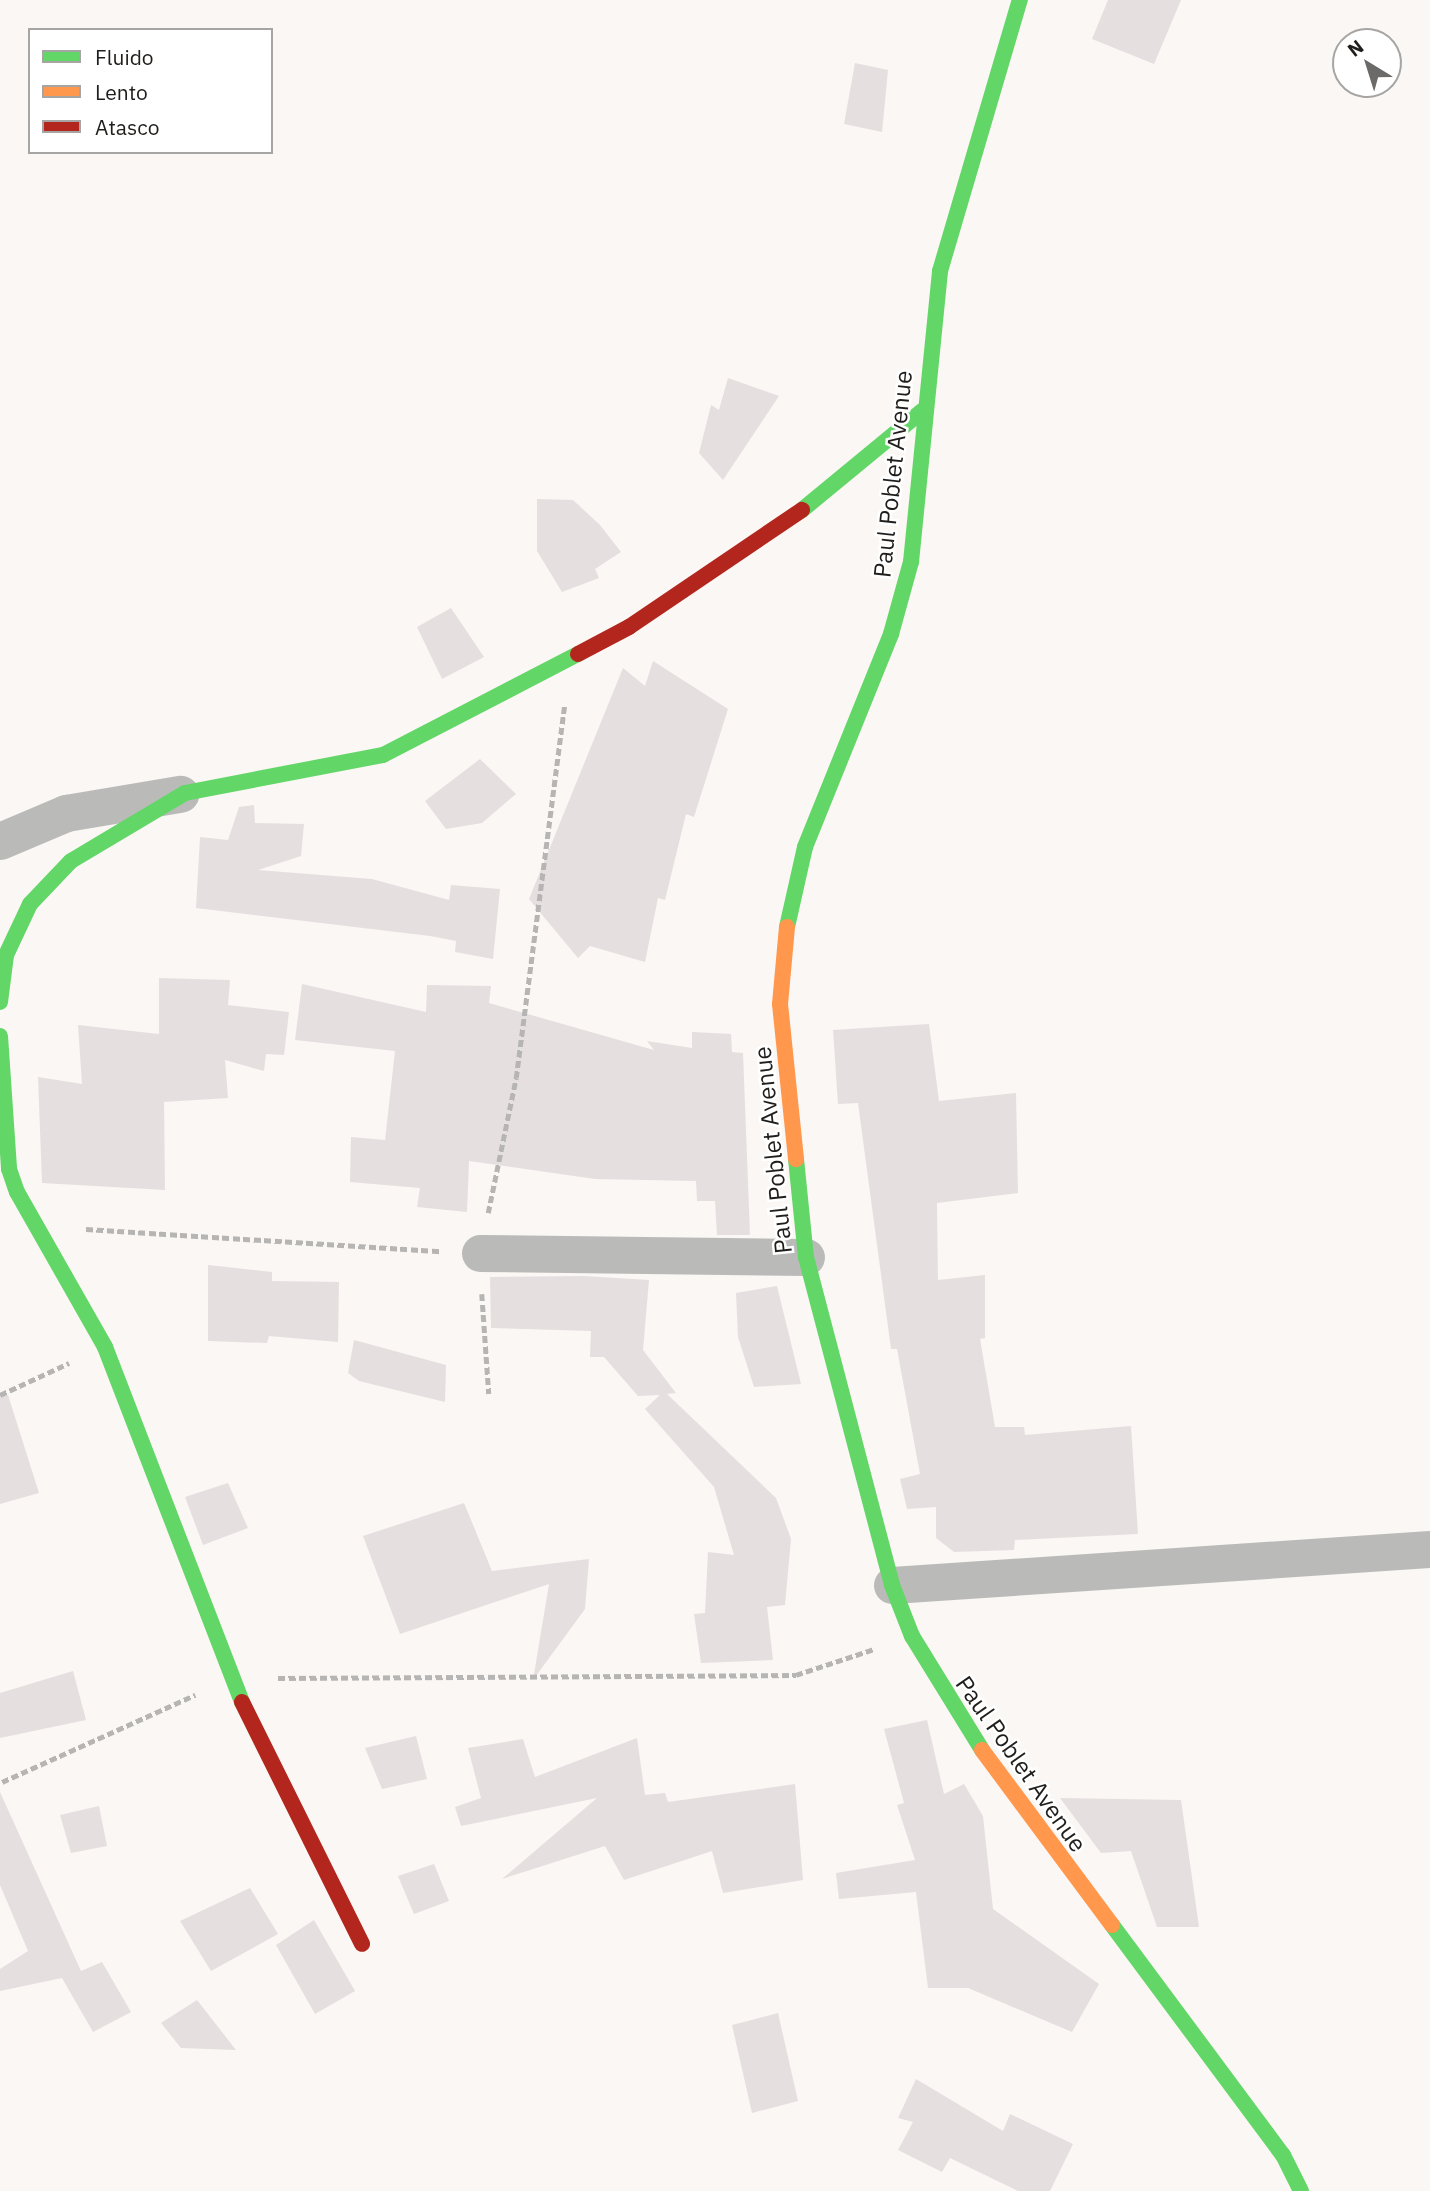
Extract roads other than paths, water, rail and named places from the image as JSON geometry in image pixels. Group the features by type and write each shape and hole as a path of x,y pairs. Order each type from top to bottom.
{"main road":[{"name":"Paul Poblet Avenue","path":"1020,0 940,271 922,411 911,562 891,634 805,847 788,913 780,1004 806,1257 892,1586 912,1636 954,1713 1283,2155 1301,2191"},
{"path":"0,1002 6,955 30,904 71,861 185,793 276,780 383,755 629,627 793,518 922,411"},
{"path":"0,1036 9,1169 37,1226 105,1347 231,1679 362,1944"}],"street":[{"path":"0,841 66,813 185,793"},
{"path":"480,1253 806,1257"},
{"path":"892,1586 1430,1549"}]}
